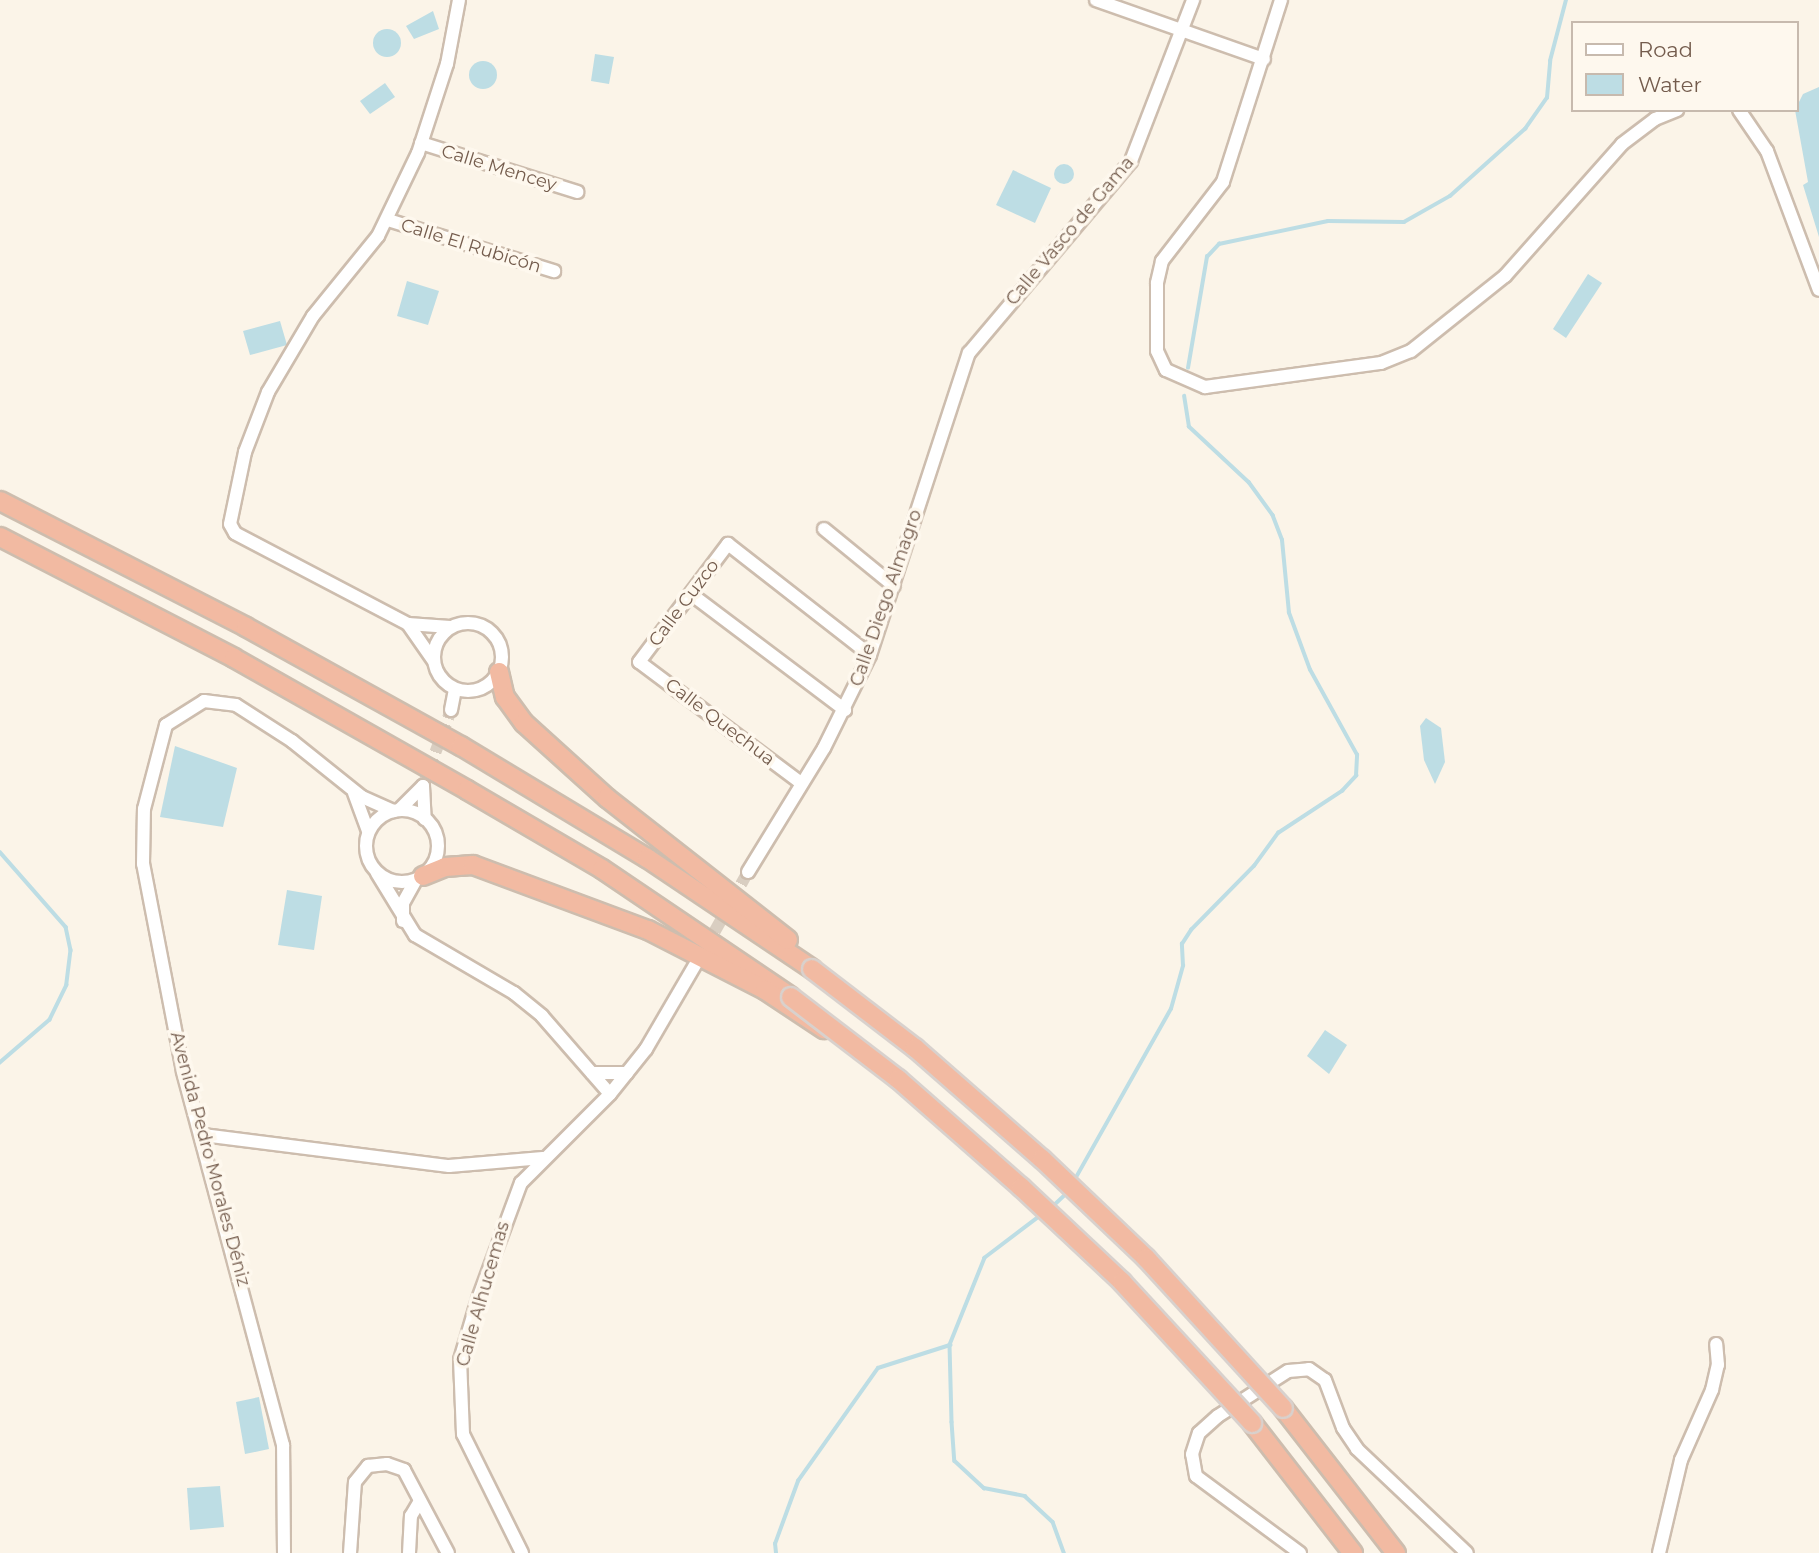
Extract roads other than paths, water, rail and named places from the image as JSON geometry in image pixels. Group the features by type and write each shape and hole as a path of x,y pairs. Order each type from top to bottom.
{"highway":[{"path":"0,502 246,626 461,746 648,858 815,966"},
{"path":"0,537 234,658 467,790 635,891 792,1004 853,1044 1021,1187 1122,1282 1252,1423 1353,1553"},
{"path":"499,672 505,697 524,723 576,770 915,1048 1042,1159 1146,1258 1283,1408 1396,1553"},
{"path":"419,878 446,867 473,865 695,951 792,1004"}],"street":[{"path":"408,624 433,660 440,678 455,689 485,687 499,672 502,650 491,632 471,623 450,627 408,624 235,533 230,524 245,452 268,392 313,316 388,220 421,143 447,64 460,0"},
{"path":"1096,0 1116,3 1264,58"},
{"name":"Calle Vasco de Gama","path":"1000,314 1131,161 1193,0"},
{"path":"1281,0 1223,181 1162,261 1157,283 1157,351 1166,370 1205,387 1381,363 1411,351 1504,276 1622,144 1655,119 1672,112"},
{"path":"1740,112 1767,151 1819,290"},
{"name":"Calle Mencey","path":"421,143 577,192"},
{"name":"Calle El Rubicón","path":"388,220 554,271"},
{"name":"Calle Diego Almagro","path":"748,872 845,710 870,655 969,353 1000,314"},
{"path":"824,529 894,586"},
{"name":"Calle Cuzco","path":"639,662 728,544 870,655"},
{"path":"691,594 845,710"},
{"path":"433,660 437,641 450,627"},
{"name":"Calle Quechua","path":"639,662 801,783"},
{"path":"451,710 455,689"},
{"name":"Avenida Pedro Morales Déniz","path":"284,1553 287,1500 280,1432 203,1135 183,1071 144,864 144,809 166,725 204,701 236,705 292,741 352,790"},
{"path":"368,831 424,786 425,819 438,848 403,903 403,921"},
{"path":"352,790 376,807 425,819"},
{"path":"352,790 368,831 366,854 403,921 428,944 514,993 593,1073 610,1094"},
{"path":"377,873 395,882 419,878"},
{"name":"Calle Alhucemas","path":"522,1553 463,1434 460,1360 512,1198 543,1158 610,1094 646,1049 695,965"},
{"path":"593,1073 627,1073"},
{"path":"590,1112 593,1073"},
{"path":"203,1135 449,1166 543,1158"},
{"path":"1659,1553 1681,1460 1712,1390 1718,1365 1716,1344"},
{"path":"1300,1553 1196,1476 1192,1454 1199,1433 1218,1416 1288,1371 1309,1369 1325,1380 1343,1428 1357,1449 1467,1553"},
{"path":"350,1553 355,1482 368,1466 387,1464 404,1470 448,1553"},
{"path":"409,1553 411,1516 420,1501"}],"water":[{"path":"433,11 439,29 414,39 406,26"},
{"path":"387,29 397,33 401,43 397,53 387,57 377,53 373,43 377,33"},
{"path":"595,54 614,57 609,84 591,81"},
{"path":"483,61 493,65 497,75 493,85 483,89 473,85 469,75 473,65"},
{"path":"385,83 395,97 370,114 360,101"},
{"path":"1819,87 1819,237 1803,185 1808,182 1795,112 1798,112 1798,104 1803,94"},
{"path":"1064,164 1071,167 1074,174 1071,181 1064,184 1057,181 1054,174 1057,167"},
{"path":"1013,170 1051,188 1035,223 996,205"},
{"path":"1588,274 1602,283 1566,338 1553,329"},
{"path":"407,281 439,291 428,325 397,316"},
{"path":"280,321 287,345 250,355 243,331"},
{"path":"1426,718 1441,728 1445,762 1435,784 1424,760 1420,726"},
{"path":"175,746 237,768 223,827 160,817"},
{"path":"287,890 322,896 314,950 278,945"},
{"path":"1325,1030 1347,1045 1329,1074 1307,1056"},
{"path":"259,1397 269,1449 245,1454 236,1402"},
{"path":"220,1486 224,1527 190,1530 187,1488"}],"waterway":[{"path":"1188,368 1207,257 1219,244 1328,221 1404,222 1450,196 1525,129 1547,98 1550,61 1566,0"},
{"path":"1074,1181 1171,1009 1183,966 1182,944 1191,930 1254,866 1278,833 1342,791 1356,776 1357,755 1310,670 1289,613 1282,540 1273,516 1249,483 1189,427 1184,396"},
{"path":"0,852 66,927 71,950 67,985 50,1020 0,1063"},
{"path":"1052,1207 1069,1191"},
{"path":"1043,1214 985,1258 950,1345 952,1422 955,1461 984,1488 1025,1496 1053,1522 1064,1553"},
{"path":"776,1553 775,1544 798,1481 878,1368 950,1345"}],"tunnel":[{"path":"423,786 451,710"},
{"path":"706,947 748,872"}]}
